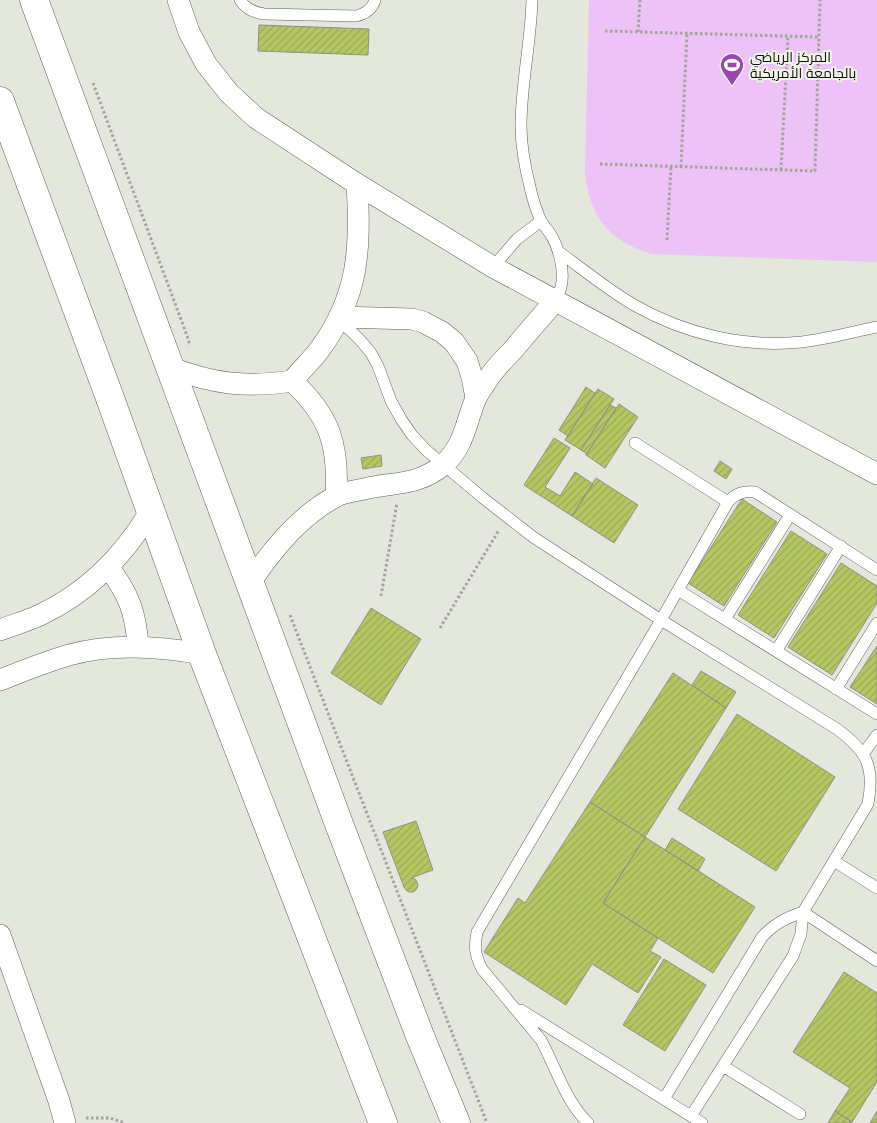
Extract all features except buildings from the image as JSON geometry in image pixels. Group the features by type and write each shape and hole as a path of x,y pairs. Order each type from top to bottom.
{"main road":[{"path":"34,0 333,807 456,1123"},
{"path":"0,101 151,510 202,654 383,1123"}],"street":[{"path":"178,0 189,32 206,64 229,93 256,118 357,184 493,267 877,474"},
{"path":"169,367 196,376 230,383 257,384 292,381 318,351 338,320 349,294 359,244 357,184"},
{"path":"250,583 280,543 316,510 336,496 366,488 410,482 428,475 444,465 460,445 476,398 488,379 498,365 555,301"},
{"path":"338,320 412,319 423,322 442,332 454,342 467,361 476,398"},
{"path":"292,381 305,393 326,423 336,458 336,496"},
{"path":"0,630 39,615 64,602 87,586 124,550 139,531 151,510"},
{"path":"108,567 119,581 127,596 137,629 138,647"},
{"path":"0,680 49,661 108,648 159,648 202,654"},
{"path":"0,935 64,1120"}],"lane":[{"path":"240,0 247,9 255,13 356,16 363,15 369,10 375,0"},
{"path":"532,0 531,24 522,95 523,160 541,221 552,236 559,252 562,286 555,301"},
{"path":"493,267 517,239 541,221"},
{"path":"559,252 632,304 664,321 701,334 764,343 801,342 830,338 877,326"},
{"path":"338,320 356,335 371,353 391,401 400,419 412,435 426,450 483,498 533,537 661,620 837,729 851,739 863,754 870,770 871,787 868,804 804,912 801,934 793,956 691,1116"},
{"path":"635,443 728,502"},
{"path":"588,1123 568,1096 541,1040 482,969 476,956 474,944 477,932 733,496 747,491 755,492 877,570"},
{"path":"725,619 790,515"},
{"path":"776,651 841,546"},
{"path":"678,590 877,714"},
{"path":"836,689 877,623"},
{"path":"863,754 877,735"},
{"path":"834,861 877,888"},
{"path":"664,1099 762,937 780,921 804,912"},
{"path":"804,912 877,961"},
{"path":"512,1005 702,1123"},
{"path":"723,1066 800,1114"}],"path":[{"path":"638,32 640,0"},
{"path":"600,164 815,171 820,0"},
{"path":"605,31 819,37"},
{"path":"681,167 687,33"},
{"path":"781,170 788,36"},
{"path":"667,240 671,166"},
{"path":"381,596 400,483"},
{"path":"440,628 507,517"},
{"path":"262,616 282,610 288,612 291,618 486,1123"},
{"path":"64,1120 110,1118 124,1123"}],"shaded area":[{"name":"المركز الرياضي بالجامعة الأمريكية","path":"589,0 877,0 877,262 652,254 637,249 613,234 604,225 591,202 585,172"}],"place":[{"name":"المركز الرياضي بالجامعة الأمريكية","path":"732,86"}]}
